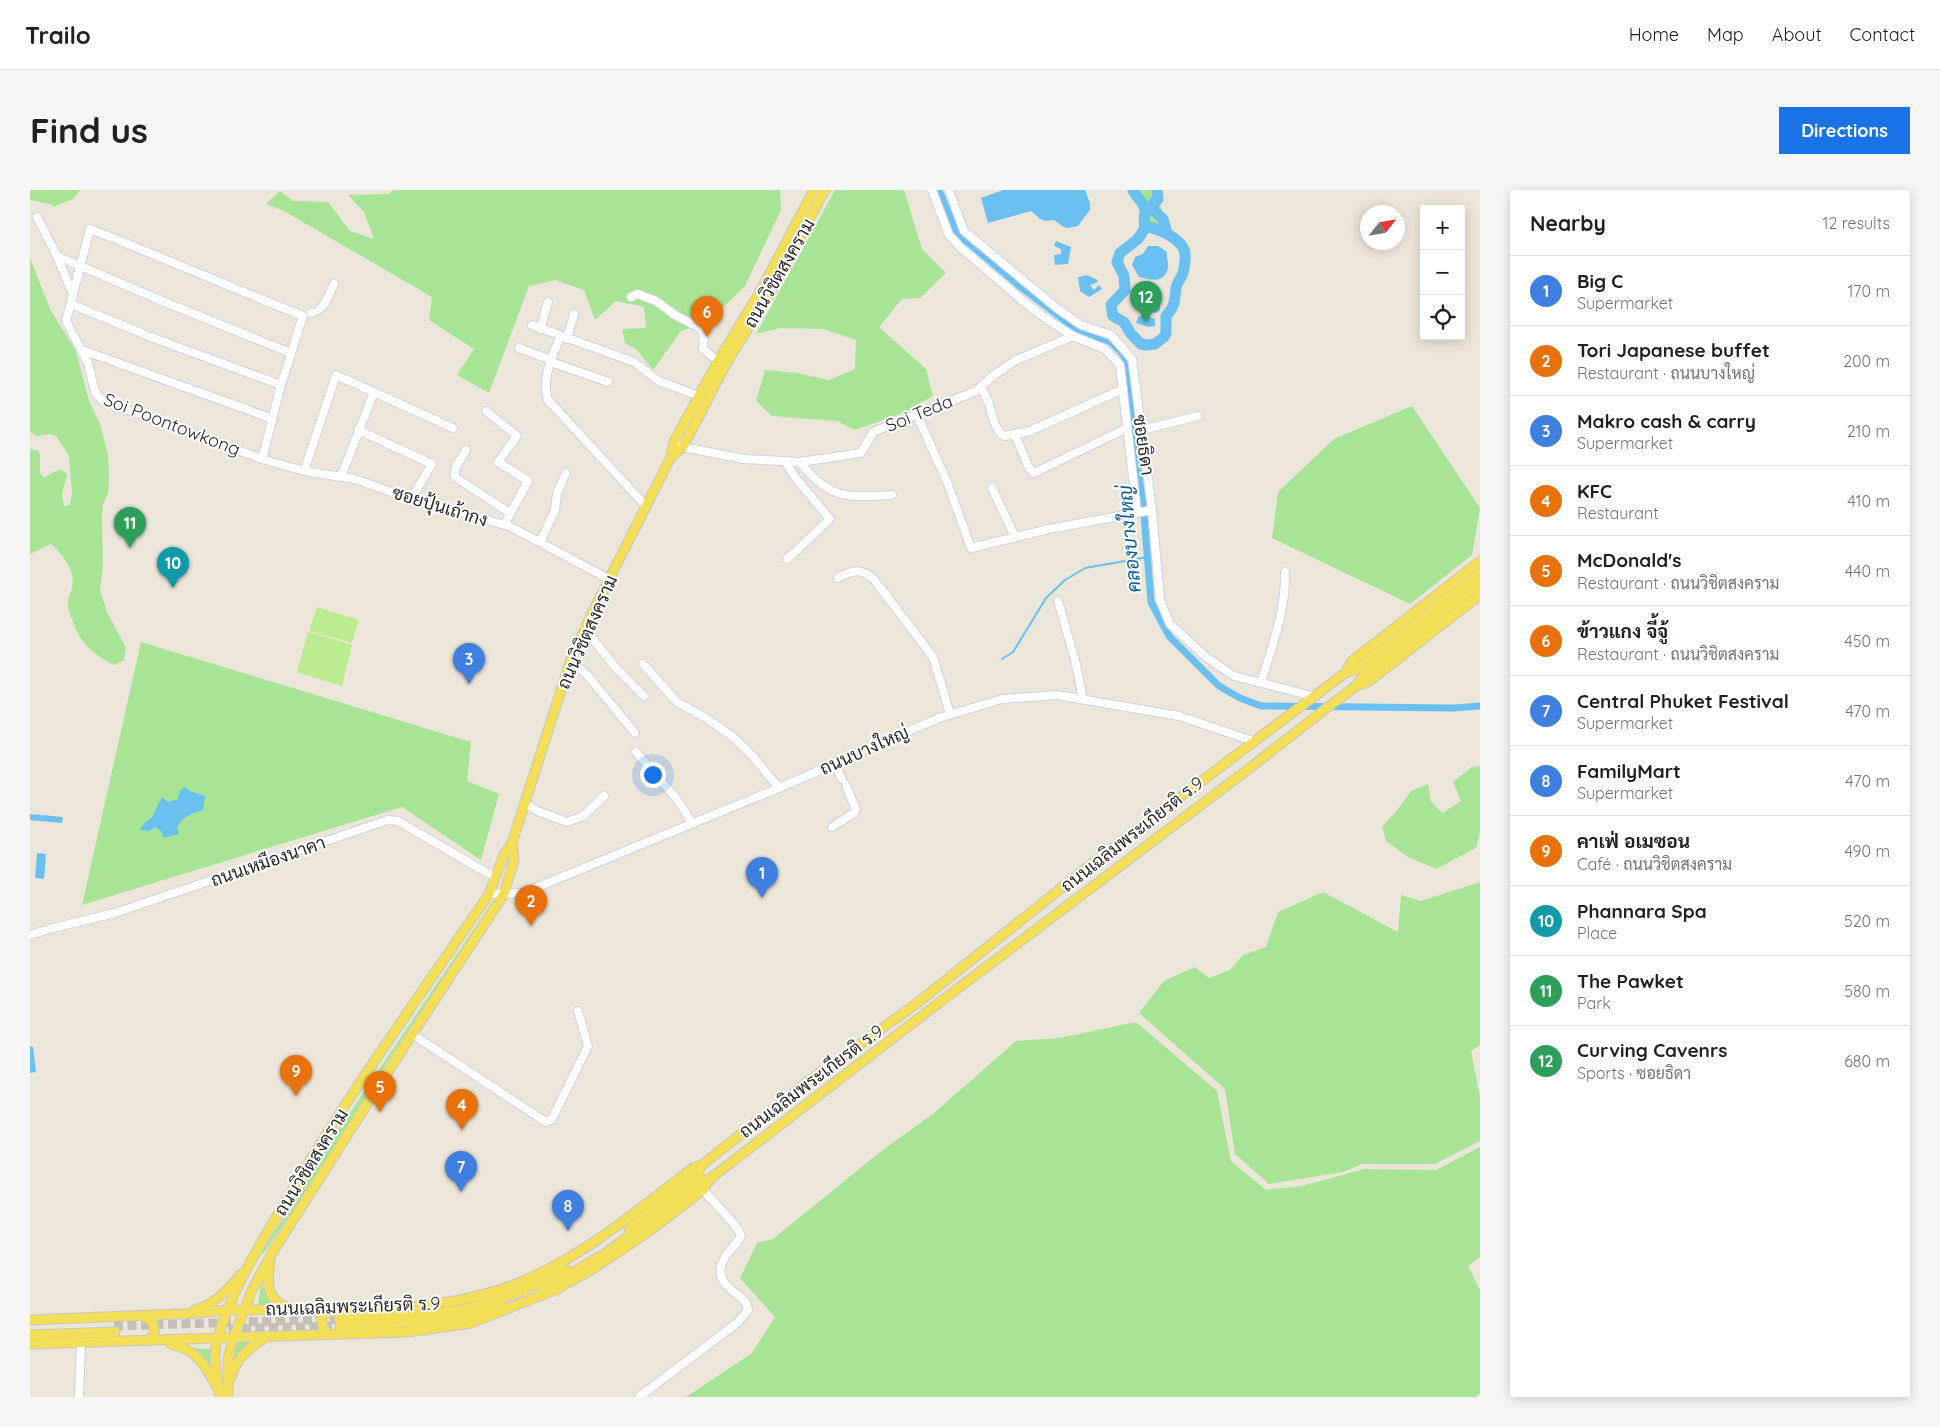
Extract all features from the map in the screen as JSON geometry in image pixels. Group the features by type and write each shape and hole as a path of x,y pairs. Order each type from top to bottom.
{"main road":[{"name":"ถนนวิชิตสงคราม","path":"224,1393 216,1358 217,1338 250,1262 310,1160 489,894 504,855 512,843 571,659 584,628 671,456 674,442 718,361 752,306 814,190"},
{"name":"ถนนวิชิตสงคราม","path":"671,456 683,447 727,362 769,295 825,190"},
{"name":"ถนนเฉลิมพระเกียรติ ร.9","path":"30,1320 180,1314 228,1310 407,1307 460,1301 527,1279 577,1253 603,1237 693,1168 702,1165 818,1074 916,1004 1094,862 1344,672 1352,660 1480,561"},
{"path":"1344,672 1357,669 1480,573"},
{"path":"1356,686 1363,676 1480,583"},
{"name":"ถนนเฉลิมพระเกียรติ ร.9","path":"30,1344 143,1342 417,1331 471,1323 555,1290 596,1267 644,1235 703,1190 711,1178 936,1005 1356,686 1368,682 1480,595"},
{"name":"ถนนวิชิตสงคราม","path":"224,1393 228,1358 234,1337 246,1310 252,1290 264,1267 412,1034 504,894 514,860 512,843"},
{"path":"702,1165 697,1175 589,1258 524,1290 470,1308 438,1313 340,1322 418,1322 471,1315 510,1303 548,1288 606,1253 702,1181 711,1178"},
{"path":"272,1253 267,1288 271,1295 276,1301 288,1308 314,1310"},
{"path":"180,1314 201,1308 219,1298 250,1262 264,1267"},
{"path":"328,1334 323,1328 321,1317 332,1309"},
{"path":"139,1316 148,1318 153,1323 155,1334 152,1339 143,1342"},
{"path":"30,1329 115,1329 30,1335"},
{"path":"224,1393 238,1358 266,1337"},
{"path":"159,1341 185,1347 195,1354 224,1393"}],"street":[{"path":"932,190 949,235 960,247 1048,320 1073,336 1105,349 1120,365 1137,512"},
{"name":"ซอยธิดา","path":"949,190 964,231 1058,309 1081,325 1111,335 1132,359 1152,510 1160,600 1170,624 1206,657 1234,676 1312,696"},
{"path":"37,216 57,256 73,295"},
{"path":"262,459 281,385 303,316 90,229 70,304 156,339 281,385"},
{"path":"57,256 291,353"},
{"path":"311,313 317,312 322,307 334,284"},
{"path":"631,297 638,294 649,298 700,328 704,334 703,349 718,361"},
{"path":"540,329 548,302"},
{"name":"Soi Poontowkong","path":"70,304 66,321 88,363 95,392 103,401 262,459"},
{"path":"1048,320 1058,309"},
{"path":"574,314 546,374 545,392 548,400 646,506"},
{"path":"532,325 563,338 634,362 660,381 699,396"},
{"name":"Soi Teda","path":"674,442 683,447 744,460 800,462 861,453 873,432 976,392 993,376 1016,360 1073,336"},
{"path":"520,348 608,382"},
{"path":"82,350 273,419"},
{"path":"304,471 336,375 453,428"},
{"path":"980,388 985,393 999,433 1005,436 1034,429 1123,389"},
{"path":"341,477 374,392"},
{"path":"486,412 517,436 498,462 528,481 504,525"},
{"path":"917,415 948,484 971,548 1016,537 1152,510"},
{"path":"1142,430 1198,416"},
{"path":"1015,435 1029,468 1034,473 1127,428"},
{"path":"358,430 432,464 411,499"},
{"path":"466,450 455,468 454,474 456,477 510,513"},
{"name":"ซอยปุ้นเถ้ากง","path":"262,459 304,471 355,479 411,499 504,525 609,579"},
{"path":"785,461 795,477 830,519 786,559"},
{"path":"800,462 822,484 837,494 853,497 892,495"},
{"path":"540,542 554,510 557,493 566,473"},
{"path":"992,488 1016,537"},
{"path":"838,578 847,573 860,570 869,574 876,582 932,655 950,714"},
{"path":"1261,683 1283,607 1286,591 1285,572"},
{"path":"1058,601 1075,660 1083,699"},
{"path":"584,628 616,668 644,696"},
{"path":"571,659 588,676 634,733"},
{"path":"643,664 677,702 709,720 732,736 750,753 779,788"},
{"name":"ถนนบางใหญ่","path":"489,894 523,893 779,788 950,714 1002,699 1057,695 1083,699 1179,716 1253,740"},
{"path":"636,752 676,798 692,823"},
{"path":"832,827 856,810 834,763"},
{"path":"525,804 567,822 583,816 604,796"},
{"name":"ถนนเหมืองนาคา","path":"30,935 115,913 388,820 398,821 496,878"},
{"path":"412,1034 546,1122 552,1119 588,1046 578,1011"},
{"path":"639,1397 737,1323 748,1310 746,1302 720,1279 726,1256 741,1235 703,1190"},
{"path":"78,1397 81,1342"}],"green space":[{"path":"30,190 80,190 73,199 53,207 53,205 30,200"},
{"path":"392,190 780,190 781,210 745,286 708,322 681,331 653,370 637,350 625,343 622,329 646,328 644,307 616,301 595,320 584,290 555,280 529,286 489,393 457,375 474,349 429,320 432,297 284,211 266,204 280,191 293,201 328,202 350,231 374,239 364,212 348,195 390,194"},
{"path":"835,190 904,190 922,249 946,273 920,298 902,299 879,327 926,369 933,396 903,413 855,430 837,421 772,416 756,401 765,370 797,373 829,380 855,369 856,340 823,329 781,328 756,334"},
{"path":"1129,190 1163,190 1158,199 1167,233 1153,228 1145,228 1143,219 1145,210"},
{"path":"30,258 50,309 76,351 89,401 100,424 108,455 108,493 103,504 102,516 103,566 100,591 108,614 126,648 124,660 114,665 89,648 76,629 68,605 73,582 72,576 64,558 51,544 30,554 30,449 37,450 40,454 40,473 44,478 56,471 62,470 67,474 62,494 64,506 70,505 72,494 69,456 56,436 49,434 37,436 30,432"},
{"path":"1412,406 1480,508 1472,555 1410,604 1272,538 1278,492 1334,439"},
{"path":"317,607 359,620 352,643 309,631"},
{"path":"308,632 352,645 342,686 297,672"},
{"path":"141,642 471,742 467,781 499,794 481,860 402,807 82,905"},
{"path":"1480,766 1480,831 1476,848 1436,869 1408,857 1386,841 1382,827 1411,791 1428,784 1431,801 1442,813 1461,801 1453,782 1472,767"},
{"path":"1480,882 1480,1045 1471,1051 1480,1097 1480,1141 1435,1164 1362,1164 1343,1172 1269,1184 1235,1154 1225,1089 1139,1013 1164,981 1195,967 1209,978 1230,970 1243,955 1266,947 1278,912 1323,892 1398,932 1401,895 1421,901"},
{"path":"492,902 387,1062 305,1193 263,1254 261,1253 337,1132"},
{"path":"1136,1022 1217,1091 1231,1161 1266,1190 1302,1186 1364,1169 1436,1170 1480,1147 1480,1257 1468,1266 1480,1290 1480,1393 1475,1397 686,1397 752,1353 775,1317 740,1278 757,1243 773,1239 880,1152 934,1113 1016,1041 1059,1038"},
{"path":"261,1282 268,1299 274,1305 258,1305"},
{"path":"237,1342 249,1342 233,1360"},
{"path":"188,1348 210,1349 211,1373"}],"water":[{"path":"1003,190 1085,190 1090,203 1090,210 1078,226 1068,228 1054,220 1046,221 1040,219 1031,211 988,223 981,198"},
{"path":"1056,241 1071,247 1068,264 1055,265 1054,255 1061,254 1061,249 1054,246"},
{"path":"1148,246 1158,246 1167,252 1168,268 1160,279 1152,280 1139,277 1132,265 1135,257 1143,254"},
{"path":"1087,275 1098,282 1090,285 1094,290 1099,285 1102,289 1089,297 1080,291 1078,277"},
{"path":"1145,298 1160,301 1160,310 1156,313 1144,310"},
{"path":"1144,315 1155,319 1155,326 1148,327 1136,323 1138,317"},
{"path":"185,787 190,791 205,796 203,810 191,814 182,820 177,827 179,834 163,838 162,832 155,827 149,831 140,830 152,817 162,797 168,802 178,799 180,790"},
{"path":"30,814 63,817 62,823 30,820"},
{"path":"37,853 46,854 44,879 35,878"},
{"path":"30,1046 33,1047 36,1072 30,1073"}],"waterway":[{"name":"คลองบางใหญ่","path":"939,190 957,233 1022,288 1076,329 1111,342 1123,354 1128,365 1151,602 1169,636 1219,686 1240,698 1261,706 1454,708 1480,706"},
{"path":"1133,190 1145,208 1145,228"},
{"path":"1157,190 1158,199 1154,203 1153,210 1163,219 1167,233"},
{"path":"1148,227 1159,230 1176,240 1184,249 1185,258 1183,273 1177,286 1175,300 1166,316 1166,333 1155,344 1146,345 1141,344 1131,334 1124,322 1113,316 1111,305 1125,290 1124,276 1117,262 1120,253 1138,239 1145,228 1148,227"},
{"path":"1002,659 1013,652 1046,598 1065,580 1085,568 1148,557"}],"tunnel":[{"path":"114,1326 339,1319"},
{"path":"215,1329 340,1326"}],"place":[{"name":"Curving Cavenrs","path":"1146,322"},
{"name":"ข้าวแกง จี้จู้","path":"707,337"},
{"name":"The Pawket","path":"130,548"},
{"name":"Phannara Spa","path":"173,588"},
{"name":"Makro cash & carry","path":"469,684"},
{"name":"Big C","path":"762,898"},
{"name":"Tori Japanese buffet","path":"531,926"},
{"name":"คาเฟ่ อเมซอน","path":"296,1096"},
{"name":"McDonald's","path":"380,1112"},
{"name":"KFC","path":"462,1130"},
{"name":"Central Phuket Festival","path":"461,1192"},
{"name":"FamilyMart","path":"568,1231"}]}
